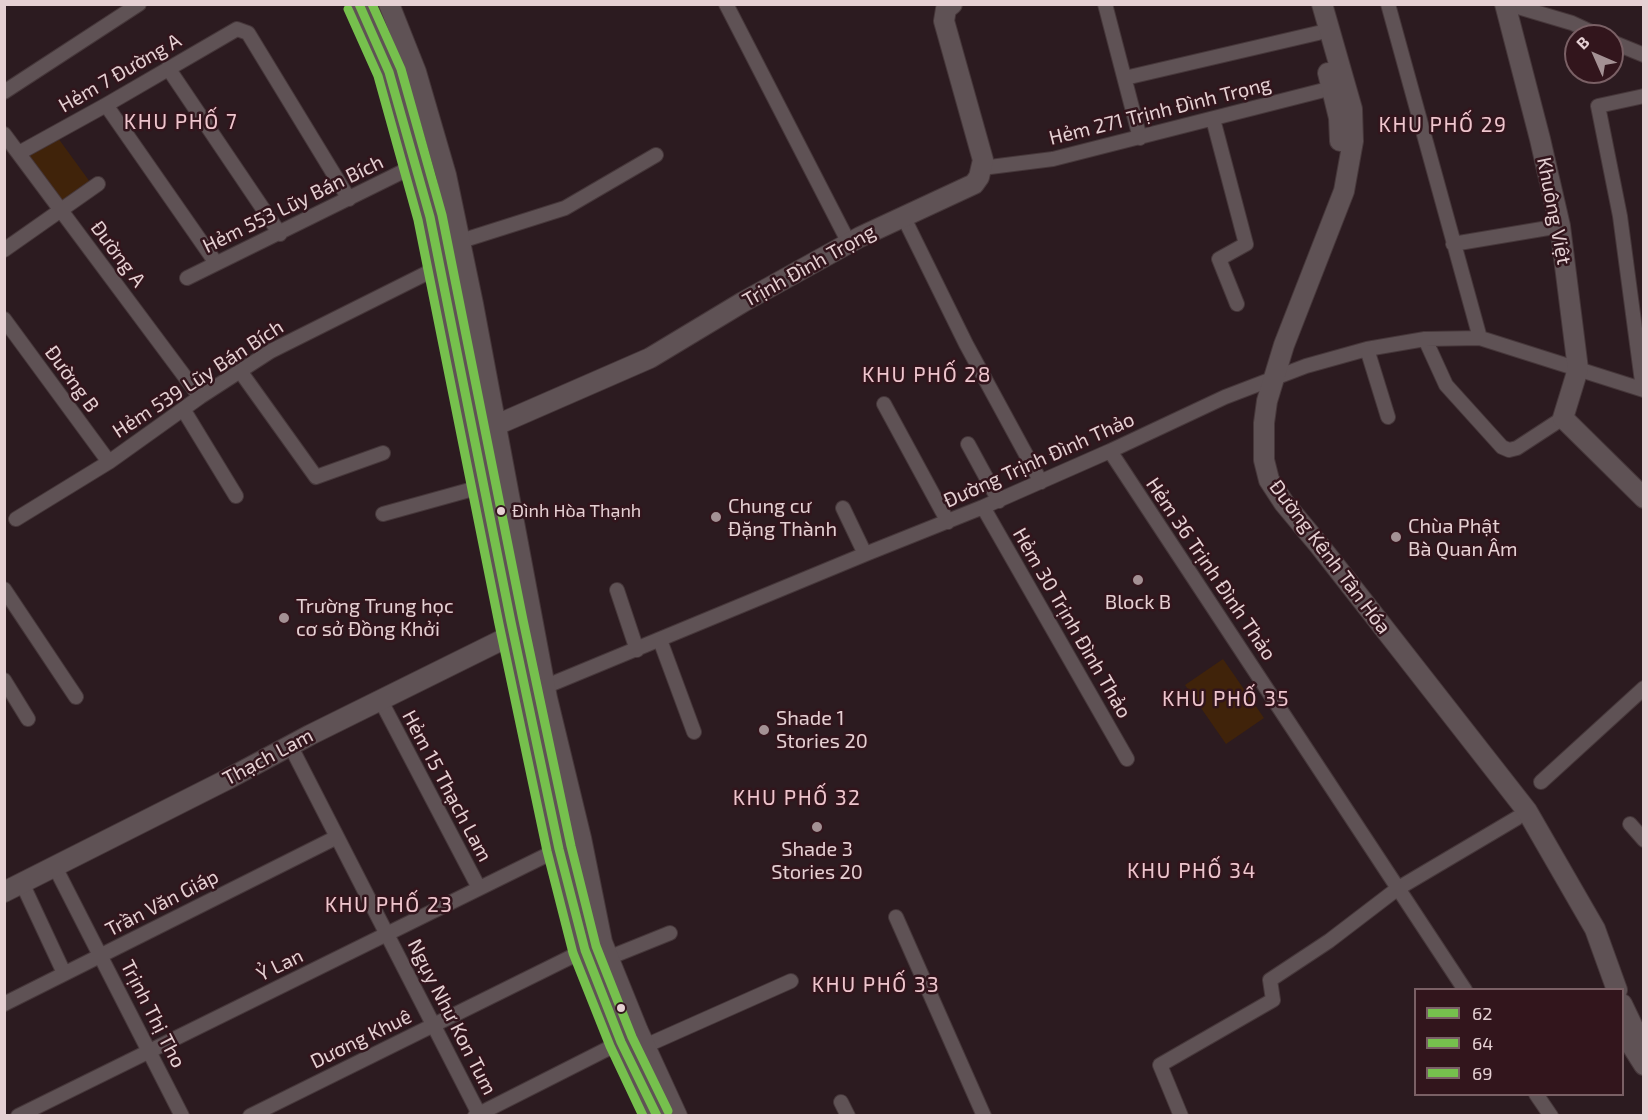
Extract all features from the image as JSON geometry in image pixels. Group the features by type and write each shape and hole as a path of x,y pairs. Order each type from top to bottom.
{"street":[{"path":"4,92 139,4"},
{"path":"359,4 389,72 430,217 514,635 536,691 581,838 602,942 677,1116"},
{"path":"389,4 416,72 447,175 461,241 532,625 536,691 559,849 585,950 621,1042 657,1116"},
{"path":"726,4 849,243"},
{"path":"1105,4 1140,138"},
{"name":"Đường Kênh Tân Hóa","path":"1310,4 1318,33 1339,87"},
{"name":"Đường Kênh Tân Hóa","path":"1322,4 1339,87 1340,146 1333,182 1252,421 1252,460 1259,485 1275,510 1312,552 1511,802 1582,926 1605,988"},
{"path":"1388,4 1480,338"},
{"path":"1507,4 1574,24"},
{"name":"Khuông Việt","path":"1507,4 1560,226 1578,369 1563,418"},
{"path":"946,6 944,21 981,151 982,168"},
{"name":"Hẻm 7 Đường A","path":"19,153 237,29 248,33 349,199"},
{"path":"1125,78 1318,33"},
{"path":"1624,47 1644,55"},
{"path":"168,68 280,234"},
{"name":"Hẻm 271 Trịnh Đình Trọng","path":"982,168 1053,159 1339,87"},
{"path":"1643,389 1620,216 1598,106 1644,96"},
{"path":"106,105 216,263"},
{"path":"1213,119 1246,244 1220,259 1237,304"},
{"name":"Đường A","path":"4,134 200,397"},
{"path":"461,241 565,208 656,155"},
{"name":"Hẻm 553 Lũy Bán Bích","path":"187,278 416,165"},
{"name":"Trịnh Đình Trọng","path":"474,434 650,358 743,302 849,243 969,187 979,177 982,168"},
{"path":"4,250 98,184"},
{"path":"903,216 966,344 1041,482"},
{"path":"1453,244 1560,226"},
{"name":"Hẻm 539 Lũy Bán Bích","path":"16,519 109,462 200,397 271,351 439,267"},
{"name":"Đường B","path":"4,319 109,462"},
{"name":"Đường Trịnh Đình Thảo","path":"536,691 865,554 999,501 1225,397 1306,366 1367,349 1425,339 1480,338 1643,389"},
{"path":"1425,339 1446,385 1502,447 1509,450 1517,448 1563,418 1644,498"},
{"path":"1367,349 1388,417"},
{"path":"240,371 313,476 319,478 383,453"},
{"path":"884,404 948,522"},
{"path":"183,409 236,496"},
{"path":"968,444 999,501"},
{"name":"Hẻm 36 Trịnh Đình Thảo","path":"1110,451 1464,988"},
{"path":"383,514 484,486"},
{"name":"Hẻm 30 Trịnh Đình Thảo","path":"983,507 1127,759"},
{"path":"843,508 865,554"},
{"path":"4,589 76,697"},
{"path":"617,590 637,650"},
{"name":"Thạch Lam","path":"13,887 290,745 532,625"},
{"path":"660,640 694,732"},
{"path":"4,680 28,719"},
{"path":"1541,782 1644,688"},
{"name":"Hẻm 15 Thạch Lam","path":"381,701 479,888"},
{"name":"Ngụy Như Kon Tum","path":"290,745 478,1115"},
{"path":"1181,1116 1160,1065 1273,1000 1270,980 1329,941 1511,802"},
{"name":"Đường Kênh Tân Hóa","path":"1511,802 1527,811 1582,905 1605,953 1616,988"},
{"path":"1630,824 1644,840"},
{"name":"Trần Văn Giáp","path":"4,1004 337,837"},
{"name":"Ỷ Lan","path":"18,1116 559,849"},
{"name":"Trịnh Thị Tho","path":"55,867 182,1116"},
{"path":"13,887 64,973"},
{"path":"896,917 984,1116"},
{"path":"608,958 670,933"},
{"name":"Dương Khuê","path":"250,1116 585,950"},
{"path":"645,1046 791,981"},
{"path":"1624,1006 1644,1044"},
{"path":"1624,1032 1644,1065"},
{"path":"478,1115 621,1042"},
{"path":"1537,1096 1551,1116"},
{"path":"841,1102 848,1116"}],"shaded area":[{"path":"58,138 90,182 62,203 27,155"},
{"path":"1223,659 1264,718 1226,744 1185,685"}],"transit line":[{"name":"62","path":"359,4 389,72 430,217 559,849 585,950 621,1042 657,1116"},
{"name":"69","path":"372,4 401,69 442,215 523,620 571,846 596,946 632,1037 668,1111"},
{"name":"64","path":"348,9 378,76 418,220 547,851 573,953 610,1046 643,1116"}],"place":[{"name":"Đình Hòa Thạnh","path":"501,511"},
{"name":"Chung cư Đặng Thành","path":"716,517"},
{"name":"Chùa Phật Bà Quan Âm","path":"1396,537"},
{"name":"Block B","path":"1138,580"},
{"name":"Trường Trung học cơ sở Đồng Khởi","path":"284,618"},
{"name":"Shade 1 Stories 20","path":"764,730"},
{"name":"Shade 3 Stories 20","path":"817,827"}],"district":[{"name":"KHU PHỐ 7","path":"181,122"},
{"name":"KHU PHỐ 29","path":"1443,125"},
{"name":"KHU PHỐ 28","path":"927,375"},
{"name":"KHU PHỐ 35","path":"1226,699"},
{"name":"KHU PHỐ 32","path":"797,798"},
{"name":"KHU PHỐ 34","path":"1192,871"},
{"name":"KHU PHỐ 23","path":"389,905"},
{"name":"KHU PHỐ 33","path":"876,985"}]}
